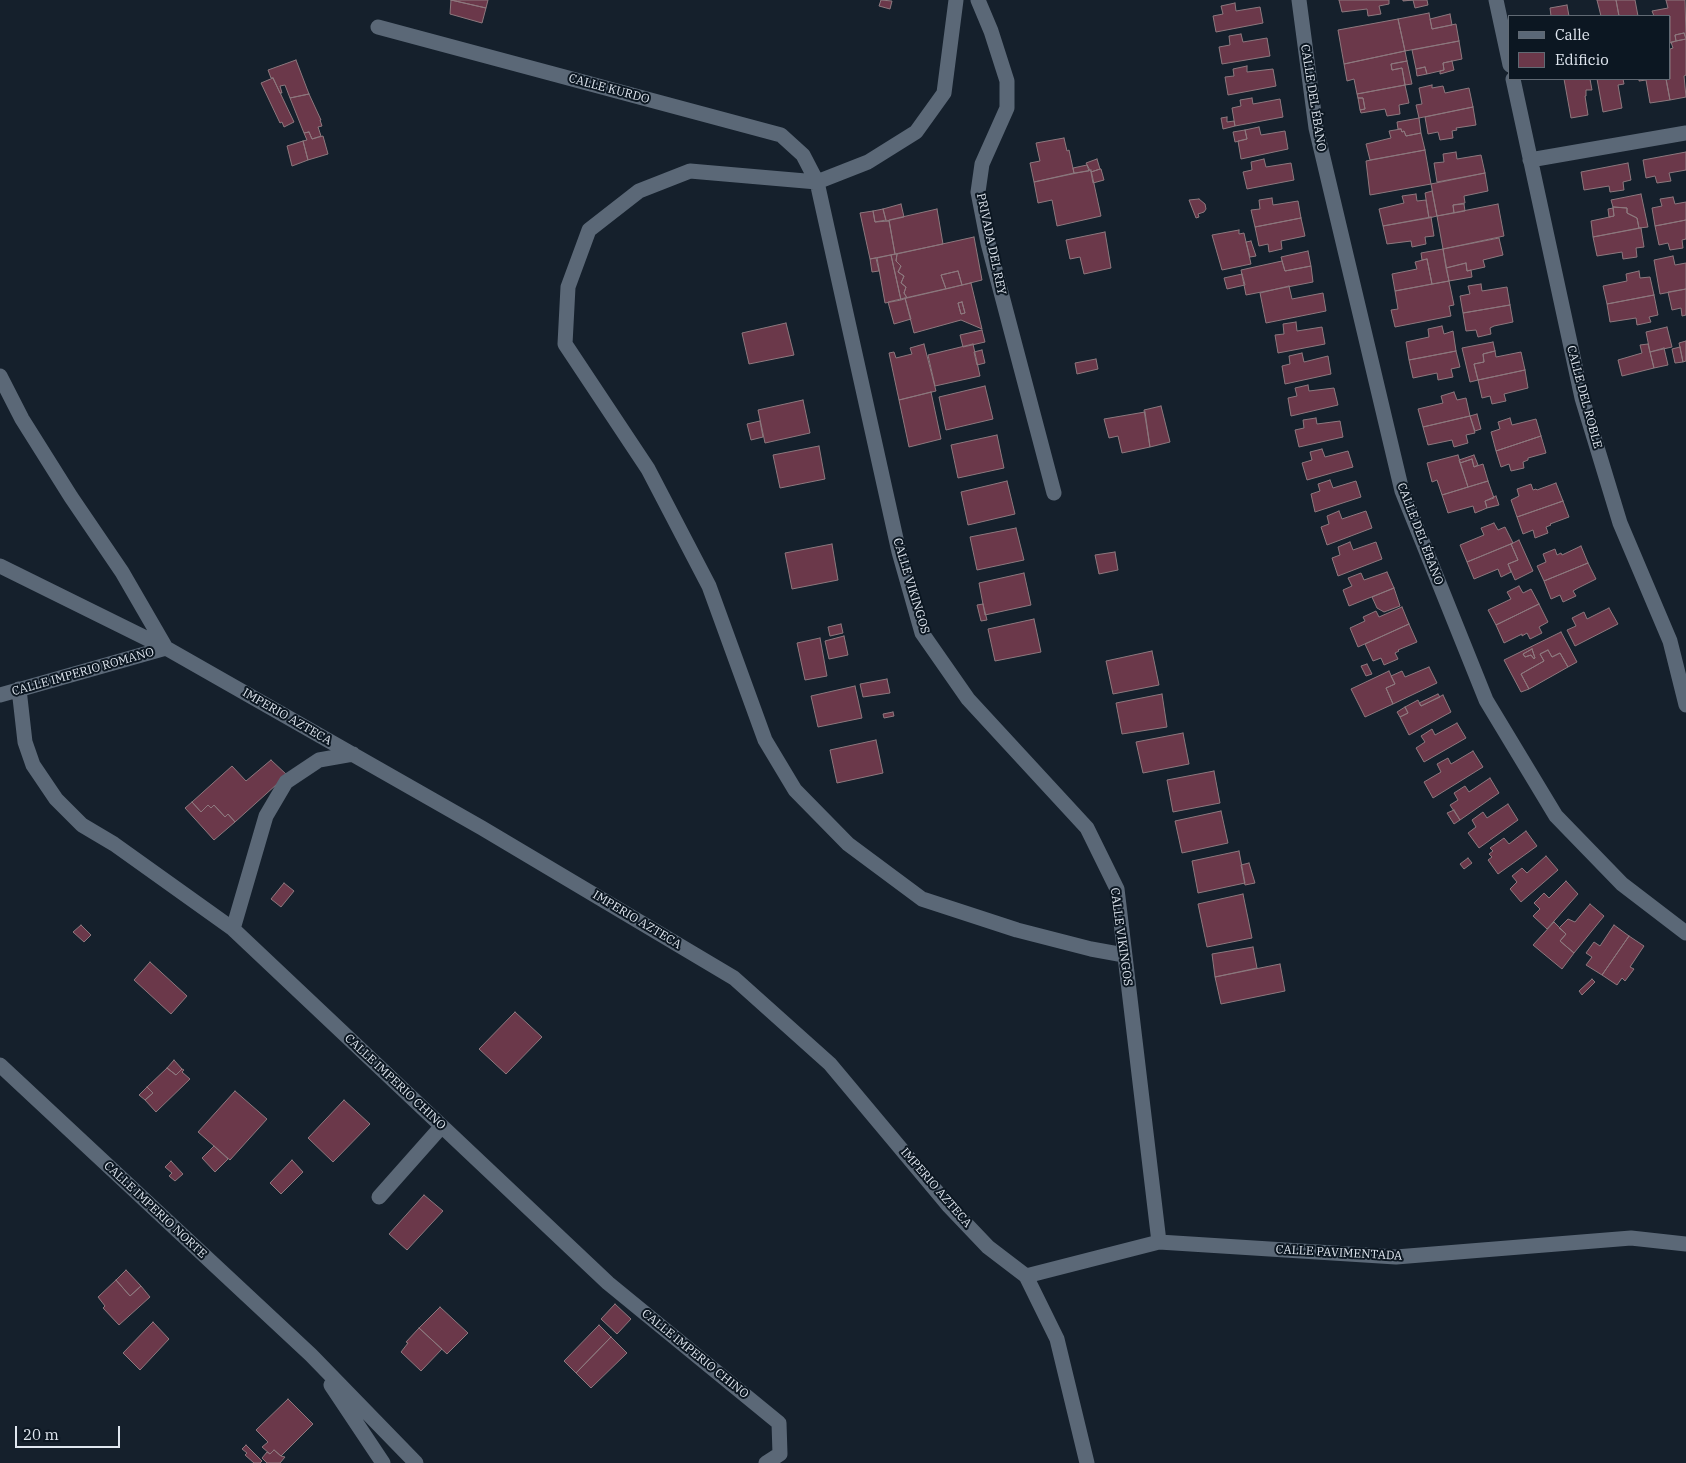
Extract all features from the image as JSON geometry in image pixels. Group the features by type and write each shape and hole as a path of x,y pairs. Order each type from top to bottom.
{"street":[{"path":"956,0 944,93 916,132 868,162 817,182 690,170 639,191 589,230 568,287 565,344 648,469 710,586 765,740 795,790 848,844 922,899 1017,930 1091,949 1124,955"},
{"name":"PRIVADA DEL REY","path":"978,0 991,31 1007,82 1007,108 982,164 978,192 988,243 1054,493"},
{"name":"CALLE DEL ÉBANO","path":"1300,0 1316,128 1402,491 1486,700 1556,816 1622,884 1686,933"},
{"path":"1496,0 1508,56"},
{"name":"CALLE KURDO","path":"378,27 781,135 803,155 817,182"},
{"name":"CALLE DEL ROBLE","path":"1513,80 1582,398 1620,523 1670,641 1686,705"},
{"path":"1530,160 1686,133"},
{"name":"CALLE VIKINGOS","path":"817,182 899,552 922,633 968,699 1087,828 1117,889 1158,1242"},
{"path":"0,376 22,419 71,497 122,572 166,648"},
{"name":"IMPERIO AZTECA","path":"0,566 166,648 482,828 734,978 830,1064 948,1205 988,1247 1026,1276 1057,1339 1087,1463"},
{"name":"CALLE IMPERIO ROMANO","path":"0,695 166,648"},
{"name":"CALLE IMPERIO CHINO","path":"19,689 25,742 33,765 56,799 82,825 114,844 234,929 608,1282 779,1423 780,1454 766,1463"},
{"path":"234,929 266,816 286,782 319,760 353,754"},
{"name":"CALLE IMPERIO NORTE","path":"0,1065 311,1354"},
{"path":"379,1197 442,1126"},
{"name":"CALLE PAVIMENTADA","path":"1026,1276 1158,1242 1396,1257 1631,1238 1686,1244"},
{"path":"311,1354 383,1463"},
{"path":"311,1354 416,1463"}],"building":[{"path":"451,0 488,0 486,8"},
{"path":"451,0 486,8 482,23 450,14"},
{"path":"881,0 892,1 890,9 879,6"},
{"path":"1339,0 1389,0 1389,4 1379,6 1381,14 1368,16 1367,9 1342,12"},
{"path":"1413,0 1427,0 1428,5 1415,8"},
{"path":"1597,0 1616,0 1619,15 1601,15"},
{"path":"1616,0 1635,0 1638,15 1619,15"},
{"path":"1666,0 1685,0 1686,38 1684,33 1675,35 1676,41 1671,43 1671,15 1654,15 1652,11 1668,8"},
{"path":"1235,3 1236,11 1260,7 1263,23 1216,32 1213,16 1223,14 1221,6"},
{"path":"1567,5 1569,15 1551,15 1550,8"},
{"path":"1429,13 1432,29 1456,24 1459,41 1405,51 1398,19"},
{"path":"1450,14 1452,25 1432,29 1430,19"},
{"path":"1398,19 1405,51 1344,64 1338,30"},
{"path":"1684,33 1686,39 1676,41 1675,35"},
{"path":"1241,34 1243,42 1267,38 1270,56 1222,64 1219,47 1230,45 1229,36"},
{"path":"1686,39 1686,75 1684,76 1686,97 1670,100 1666,80 1671,80 1671,49 1673,48 1671,42"},
{"path":"1459,41 1462,59 1443,63 1444,70 1427,74 1425,67 1416,69 1412,50"},
{"path":"1405,51 1407,61 1391,64 1392,70 1402,68 1405,85 1357,94 1354,79 1347,81 1344,64"},
{"path":"296,60 309,94 290,98 285,85 280,86 282,93 280,93 268,70"},
{"path":"1407,61 1412,84 1405,85 1402,68 1392,70 1391,64"},
{"path":"1452,61 1454,70 1440,74 1440,71 1444,70 1443,63"},
{"path":"1247,66 1247,72 1273,69 1276,86 1228,95 1225,77 1234,76 1233,69"},
{"path":"1425,67 1427,74 1417,76 1416,69"},
{"path":"273,78 294,122 284,127 282,122 280,123 261,83"},
{"path":"1564,80 1590,80 1592,90 1586,90 1585,96 1588,115 1571,118"},
{"path":"1597,80 1623,80 1624,84 1618,85 1622,108 1603,112"},
{"path":"1646,80 1666,80 1670,100 1650,103"},
{"path":"1405,85 1409,103 1399,105 1400,114 1387,116 1385,109 1361,113 1360,110 1365,109 1363,98 1358,98 1357,94"},
{"path":"1432,85 1432,88 1443,86 1445,93 1469,88 1473,107 1419,118 1416,105 1422,104 1419,88"},
{"path":"309,94 322,126 318,127 321,136 312,139 309,132 304,133 290,98"},
{"path":"1252,98 1253,104 1280,99 1283,117 1235,126 1232,108 1241,106 1240,100"},
{"path":"1358,98 1363,98 1365,109 1360,110"},
{"path":"1473,107 1476,125 1456,128 1457,130 1452,131 1453,138 1440,140 1438,132 1428,134 1425,117"},
{"path":"1227,117 1227,122 1234,121 1235,126 1223,129 1221,118"},
{"path":"1419,118 1421,133 1406,136 1404,131 1402,132 1401,129 1398,129 1397,122"},
{"path":"1259,127 1261,135 1285,131 1288,149 1241,159 1238,141 1247,139 1245,130"},
{"path":"1401,129 1406,136 1421,133 1425,150 1370,160 1366,144 1391,138 1389,131"},
{"path":"1245,130 1247,139 1235,142 1233,132"},
{"path":"309,132 312,139 323,136 328,154 308,160 303,141 307,140 304,133"},
{"path":"1064,138 1067,151 1069,150 1074,173 1034,182 1030,163 1040,161 1036,143"},
{"path":"303,141 308,160 292,166 287,146"},
{"path":"1425,150 1431,184 1370,195 1366,161"},
{"path":"1456,152 1457,159 1481,155 1485,173 1437,182 1434,163 1444,162 1443,154"},
{"path":"1686,152 1686,170 1669,173 1671,181 1657,183 1655,176 1646,178 1643,160"},
{"path":"1097,159 1100,169 1091,172 1086,163"},
{"path":"1264,159 1266,167 1291,163 1294,180 1247,189 1243,172 1252,170 1251,162"},
{"path":"1628,163 1631,180 1623,182 1624,190 1610,192 1609,186 1584,190 1581,172"},
{"path":"1087,165 1089,171 1074,173 1073,168"},
{"path":"1101,169 1104,180 1093,183 1091,172"},
{"path":"1091,170 1101,216 1057,226 1052,200 1038,203 1034,182"},
{"path":"1485,173 1488,191 1464,196 1465,203 1453,205 1454,213 1437,216 1431,184"},
{"path":"1432,191 1437,216 1429,218 1425,193"},
{"path":"1416,194 1417,201 1426,200 1429,218 1383,226 1379,209 1404,203 1402,196"},
{"path":"1641,194 1648,227 1639,228 1637,218 1627,213 1627,208 1613,207 1611,200"},
{"path":"1673,197 1675,204 1686,202 1686,220 1655,226 1652,208 1662,206 1660,199"},
{"path":"1272,198 1273,205 1298,201 1301,218 1255,227 1251,210 1260,209 1259,200"},
{"path":"1199,199 1205,204 1206,209 1198,214 1199,217 1196,218 1189,200"},
{"path":"901,204 904,217 886,221 883,209"},
{"path":"1464,204 1465,211 1454,213 1453,205"},
{"path":"1498,204 1504,236 1443,249 1437,216"},
{"path":"1613,207 1627,208 1627,213 1637,218 1639,228 1593,237 1591,221 1614,216"},
{"path":"1613,208 1614,216 1609,217 1608,209"},
{"path":"883,209 886,220 875,222 873,211"},
{"path":"937,209 943,244 895,254 889,220"},
{"path":"873,211 875,222 889,221 895,254 870,259 860,213"},
{"path":"1431,217 1434,236 1425,237 1426,244 1412,247 1411,241 1387,244 1383,226"},
{"path":"1301,218 1305,236 1281,241 1282,249 1269,252 1268,244 1259,246 1255,227"},
{"path":"1686,220 1686,239 1682,240 1683,248 1670,250 1668,243 1659,245 1655,226"},
{"path":"1641,228 1644,247 1636,248 1637,257 1623,259 1622,252 1597,256 1593,237"},
{"path":"1239,230 1239,234 1244,233 1251,264 1222,270 1212,235"},
{"path":"1105,232 1111,268 1084,274 1080,257 1070,259 1066,240"},
{"path":"974,237 982,280 962,285 958,271 941,275 946,289 907,298 904,293 906,287 901,283 904,276 898,272 901,266 896,261 897,254"},
{"path":"1499,238 1503,255 1483,260 1485,267 1467,271 1466,263 1446,268 1443,249"},
{"path":"1251,241 1256,256 1250,257 1246,242"},
{"path":"1443,249 1449,281 1432,284 1427,259 1422,260 1421,253"},
{"path":"1308,251 1311,266 1285,271 1281,257"},
{"path":"897,254 896,261 901,266 898,272 904,276 901,283 906,287 904,293 907,298 901,300 891,255"},
{"path":"891,255 901,300 885,303 877,258"},
{"path":"1673,256 1675,265 1686,263 1686,289 1660,294 1654,260"},
{"path":"876,258 879,271 872,272 870,259"},
{"path":"1427,259 1432,284 1395,291 1392,274 1417,269 1415,262"},
{"path":"1282,261 1285,271 1311,266 1313,282 1246,295 1241,270"},
{"path":"1466,263 1467,271 1471,270 1472,277 1449,281 1446,268"},
{"path":"958,271 962,285 946,289 941,275"},
{"path":"1639,271 1640,278 1650,277 1654,295 1607,304 1603,286 1627,281 1626,274"},
{"path":"1242,274 1245,285 1227,289 1224,278"},
{"path":"1449,281 1454,305 1449,306 1451,316 1395,327 1391,310 1398,309 1395,291"},
{"path":"971,283 982,329 961,320 914,333 905,298","holes":["962,302 965,313 961,314 958,303"]},
{"path":"1481,284 1482,291 1507,287 1510,305 1463,313 1460,296 1470,294 1468,286"},
{"path":"1289,286 1292,299 1323,293 1326,311 1266,323 1260,293"},
{"path":"1686,289 1686,315 1682,316 1681,308 1672,310 1668,292"},
{"path":"1654,295 1658,315 1649,317 1651,322 1637,325 1636,318 1610,322 1607,304"},
{"path":"905,298 911,319 894,324 888,302"},
{"path":"962,302 965,313 961,314 958,303"},
{"path":"1510,305 1513,322 1494,326 1490,328 1491,334 1478,337 1476,330 1466,331 1463,313"},
{"path":"1296,322 1297,331 1322,327 1325,344 1278,353 1275,335 1284,334 1283,324"},
{"path":"786,323 794,355 749,364 742,333"},
{"path":"1442,326 1444,334 1453,331 1456,351 1409,360 1406,342 1429,337 1428,329"},
{"path":"1667,327 1672,347 1650,352 1646,332"},
{"path":"982,330 985,342 963,347 960,335"},
{"path":"1686,341 1686,361 1683,362 1679,343"},
{"path":"1493,342 1495,351 1483,354 1484,362 1474,364 1478,380 1470,382 1462,348"},
{"path":"924,344 936,391 899,400 889,353 894,352 896,358 912,354 910,348"},
{"path":"973,344 980,376 935,386 928,355"},
{"path":"1648,344 1654,368 1622,376 1618,360 1642,353 1640,345"},
{"path":"1680,347 1683,362 1675,363 1672,349"},
{"path":"1664,348 1668,365 1654,368 1650,352"},
{"path":"982,350 985,363 977,365 974,352"},
{"path":"1456,351 1460,367 1451,369 1453,377 1438,380 1437,373 1413,378 1409,360"},
{"path":"1495,351 1496,357 1521,352 1525,370 1478,380 1474,364 1484,362 1483,354"},
{"path":"1302,353 1304,362 1328,356 1331,374 1285,384 1282,366 1290,364 1289,356"},
{"path":"1096,359 1098,369 1077,374 1075,363"},
{"path":"1525,370 1528,388 1504,394 1506,401 1492,404 1490,396 1482,398 1478,380"},
{"path":"1308,385 1309,391 1334,388 1338,405 1291,416 1288,398 1297,396 1295,388"},
{"path":"985,386 993,419 946,430 939,397"},
{"path":"931,392 941,439 909,447 899,400"},
{"path":"1454,392 1457,400 1466,398 1470,416 1423,427 1418,409 1443,403 1441,396"},
{"path":"803,400 810,433 765,443 758,410"},
{"path":"1161,406 1170,442 1150,447 1144,410"},
{"path":"1145,412 1150,447 1122,453 1118,436 1109,438 1104,419"},
{"path":"1477,414 1481,429 1475,431 1470,416"},
{"path":"1470,416 1475,433 1466,435 1468,443 1454,447 1452,440 1428,445 1423,427"},
{"path":"1316,418 1317,424 1340,421 1343,437 1299,447 1295,430 1304,428 1303,420"},
{"path":"1510,418 1512,425 1536,419 1541,436 1496,451 1491,432 1500,429 1498,422"},
{"path":"760,421 763,437 751,440 747,424"},
{"path":"997,435 1004,468 958,478 951,445"},
{"path":"1541,436 1546,453 1528,458 1528,460 1523,462 1524,468 1511,471 1509,464 1501,467 1496,451"},
{"path":"819,446 825,479 780,488 773,455"},
{"path":"1322,449 1325,457 1348,451 1353,467 1307,480 1302,463 1312,460 1310,452"},
{"path":"1458,455 1468,487 1442,495 1437,480 1432,482 1427,463"},
{"path":"1474,455 1478,465 1474,467 1472,459 1460,463 1459,460"},
{"path":"1472,459 1474,467 1483,464 1488,481 1468,487 1460,463"},
{"path":"1330,480 1333,488 1356,481 1361,497 1315,512 1311,494 1320,491 1318,484"},
{"path":"1007,481 1015,514 968,525 961,492"},
{"path":"1488,481 1494,498 1485,501 1487,508 1475,513 1473,506 1448,513 1442,495"},
{"path":"1556,483 1563,501 1517,517 1511,500 1519,496 1517,489 1531,484 1533,490 1537,490"},
{"path":"1496,496 1499,505 1487,508 1485,501"},
{"path":"1563,501 1569,517 1550,524 1546,527 1548,533 1535,538 1533,530 1523,534 1517,517"},
{"path":"1339,511 1342,519 1366,511 1372,528 1327,545 1321,527 1329,524 1327,516"},
{"path":"1494,523 1498,530 1505,527 1513,543 1467,562 1460,545 1484,535 1481,528"},
{"path":"1016,528 1024,560 977,570 970,537"},
{"path":"1519,540 1533,571 1515,580 1508,564 1518,560 1511,544"},
{"path":"1350,542 1353,550 1376,542 1382,559 1338,576 1332,558 1340,555 1338,547"},
{"path":"832,544 838,580 792,589 785,553"},
{"path":"1511,544 1518,560 1508,564 1511,572 1501,577 1498,569 1474,579 1467,562"},
{"path":"1581,546 1588,563 1544,581 1537,566 1546,562 1543,554 1555,549 1557,555 1561,553 1562,555"},
{"path":"1115,552 1118,570 1099,574 1095,555"},
{"path":"1588,563 1596,579 1573,591 1576,596 1563,602 1560,595 1551,599 1544,581"},
{"path":"1387,572 1394,588 1349,606 1343,590 1352,586 1348,578 1361,573 1364,580"},
{"path":"1024,573 1031,605 985,615 979,583"},
{"path":"1519,586 1523,593 1531,589 1539,604 1496,625 1488,610 1511,599 1507,592"},
{"path":"1394,588 1400,606 1384,612 1377,608 1372,597"},
{"path":"983,604 987,620 981,621 977,605"},
{"path":"1539,604 1548,622 1539,627 1542,633 1530,639 1527,633 1522,636 1522,634 1504,643 1496,625"},
{"path":"1402,607 1409,624 1358,647 1350,628 1365,621 1363,617 1376,611 1379,617"},
{"path":"1609,608 1618,624 1575,646 1567,630 1576,626 1572,618 1584,612 1587,619"},
{"path":"1034,619 1041,652 995,661 988,629"},
{"path":"841,624 843,633 830,636 828,627"},
{"path":"1409,624 1417,642 1398,650 1395,653 1398,659 1384,665 1381,658 1373,661 1365,644"},
{"path":"1561,632 1577,662 1568,667 1560,653 1552,657 1548,650 1540,654 1544,661 1521,674 1529,689 1521,692 1504,660","holes":["1532,649 1535,658 1531,655 1525,657 1523,654"]},
{"path":"844,636 848,655 829,659 825,641"},
{"path":"820,638 827,676 805,680 797,643"},
{"path":"1532,649 1535,658 1531,655 1525,657 1523,654"},
{"path":"1548,650 1552,657 1560,653 1568,667 1529,689 1521,674 1544,661 1540,654"},
{"path":"1152,651 1159,685 1113,694 1106,661"},
{"path":"1367,664 1372,674 1366,676 1361,666"},
{"path":"1429,667 1437,683 1393,704 1386,688 1395,684 1391,676 1402,671 1405,677"},
{"path":"1389,671 1395,684 1386,688 1393,704 1365,717 1351,689"},
{"path":"887,679 890,693 863,697 860,684"},
{"path":"855,686 862,718 818,727 811,696"},
{"path":"1162,694 1167,727 1122,734 1116,703"},
{"path":"1438,694 1440,697 1421,706 1419,703"},
{"path":"1443,695 1451,712 1409,735 1400,717 1408,713 1405,707 1418,700 1421,706"},
{"path":"1405,707 1408,713 1400,717 1397,712"},
{"path":"893,712 894,716 884,718 883,714"},
{"path":"1457,723 1466,738 1424,762 1416,748 1425,742 1421,736 1432,729 1435,735"},
{"path":"1183,733 1189,764 1143,773 1136,742"},
{"path":"876,740 883,773 837,783 830,750"},
{"path":"1473,751 1483,767 1433,798 1424,782 1441,772 1437,764 1448,758 1451,764"},
{"path":"271,760 287,775 235,822 228,814 225,817 214,805 211,808 208,805 201,812 192,802 232,766 246,781"},
{"path":"1214,771 1220,803 1173,812 1167,780"},
{"path":"1490,778 1499,793 1460,820 1450,805 1458,800 1454,793 1465,786 1469,792"},
{"path":"192,802 201,812 208,805 211,808 214,805 225,817 228,814 235,822 214,840 185,808"},
{"path":"1508,804 1518,820 1479,848 1468,833 1476,827 1472,820 1483,812 1487,818"},
{"path":"1454,810 1460,820 1454,824 1447,813"},
{"path":"1221,811 1228,843 1182,853 1175,821"},
{"path":"1526,831 1537,846 1498,874 1488,860 1492,857 1489,854 1493,851 1490,848 1504,838 1509,844"},
{"path":"1239,851 1245,883 1198,893 1192,861"},
{"path":"1546,856 1558,870 1521,902 1510,889 1517,882 1512,876 1522,868 1527,873"},
{"path":"1468,858 1472,863 1464,869 1460,864"},
{"path":"1249,863 1255,883 1245,885 1241,865"},
{"path":"1566,881 1578,894 1547,929 1533,916 1540,909 1534,903 1544,893 1549,898"},
{"path":"284,883 294,891 281,907 271,899"},
{"path":"1243,894 1252,938 1207,947 1198,904"},
{"path":"1590,904 1604,916 1574,953 1560,941 1566,934 1559,928 1568,919 1575,922"},
{"path":"1554,922 1566,934 1560,941 1574,953 1562,969 1533,945"},
{"path":"81,925 91,935 84,942 73,932"},
{"path":"1614,925 1629,936 1602,975 1586,965 1592,957 1586,953 1594,942 1600,946"},
{"path":"1629,936 1644,946 1630,967 1634,969 1625,981 1622,978 1617,985 1602,975"},
{"path":"1253,947 1257,968 1215,977 1212,954"},
{"path":"150,962 187,996 171,1014 134,980"},
{"path":"1280,964 1285,991 1221,1004 1215,977"},
{"path":"1592,979 1595,982 1582,995 1579,991"},
{"path":"515,1012 542,1037 506,1074 479,1049"},
{"path":"174,1060 182,1069 176,1075 167,1068"},
{"path":"167,1068 176,1075 182,1069 184,1070 182,1072 190,1079 156,1112 145,1100 153,1093 147,1087"},
{"path":"147,1087 153,1093 145,1100 139,1095"},
{"path":"235,1091 267,1119 230,1160 198,1132"},
{"path":"344,1100 370,1124 333,1162 308,1138"},
{"path":"214,1146 228,1159 215,1172 202,1158"},
{"path":"292,1160 303,1172 281,1194 270,1183"},
{"path":"171,1161 183,1174 175,1181 169,1176 172,1173 165,1167"},
{"path":"424,1195 443,1211 407,1250 389,1234"},
{"path":"126,1270 141,1286 130,1296 116,1280"},
{"path":"116,1280 130,1296 141,1286 150,1297 119,1325 103,1308 105,1306 98,1297"},
{"path":"615,1304 631,1319 617,1334 601,1319"},
{"path":"440,1307 468,1333 447,1354 419,1328"},
{"path":"153,1322 169,1339 140,1370 123,1353"},
{"path":"599,1325 611,1337 576,1373 564,1361"},
{"path":"419,1328 442,1349 421,1371 401,1352 408,1343 406,1342"},
{"path":"611,1337 627,1353 591,1388 576,1373"},
{"path":"288,1399 313,1424 281,1456 274,1450 270,1454 262,1447 268,1442 256,1430"},
{"path":"246,1445 262,1461 260,1463 254,1463 245,1455 247,1453 242,1449"},
{"path":"274,1450 285,1457 280,1463 267,1463 262,1458 267,1452 270,1454"}]}
